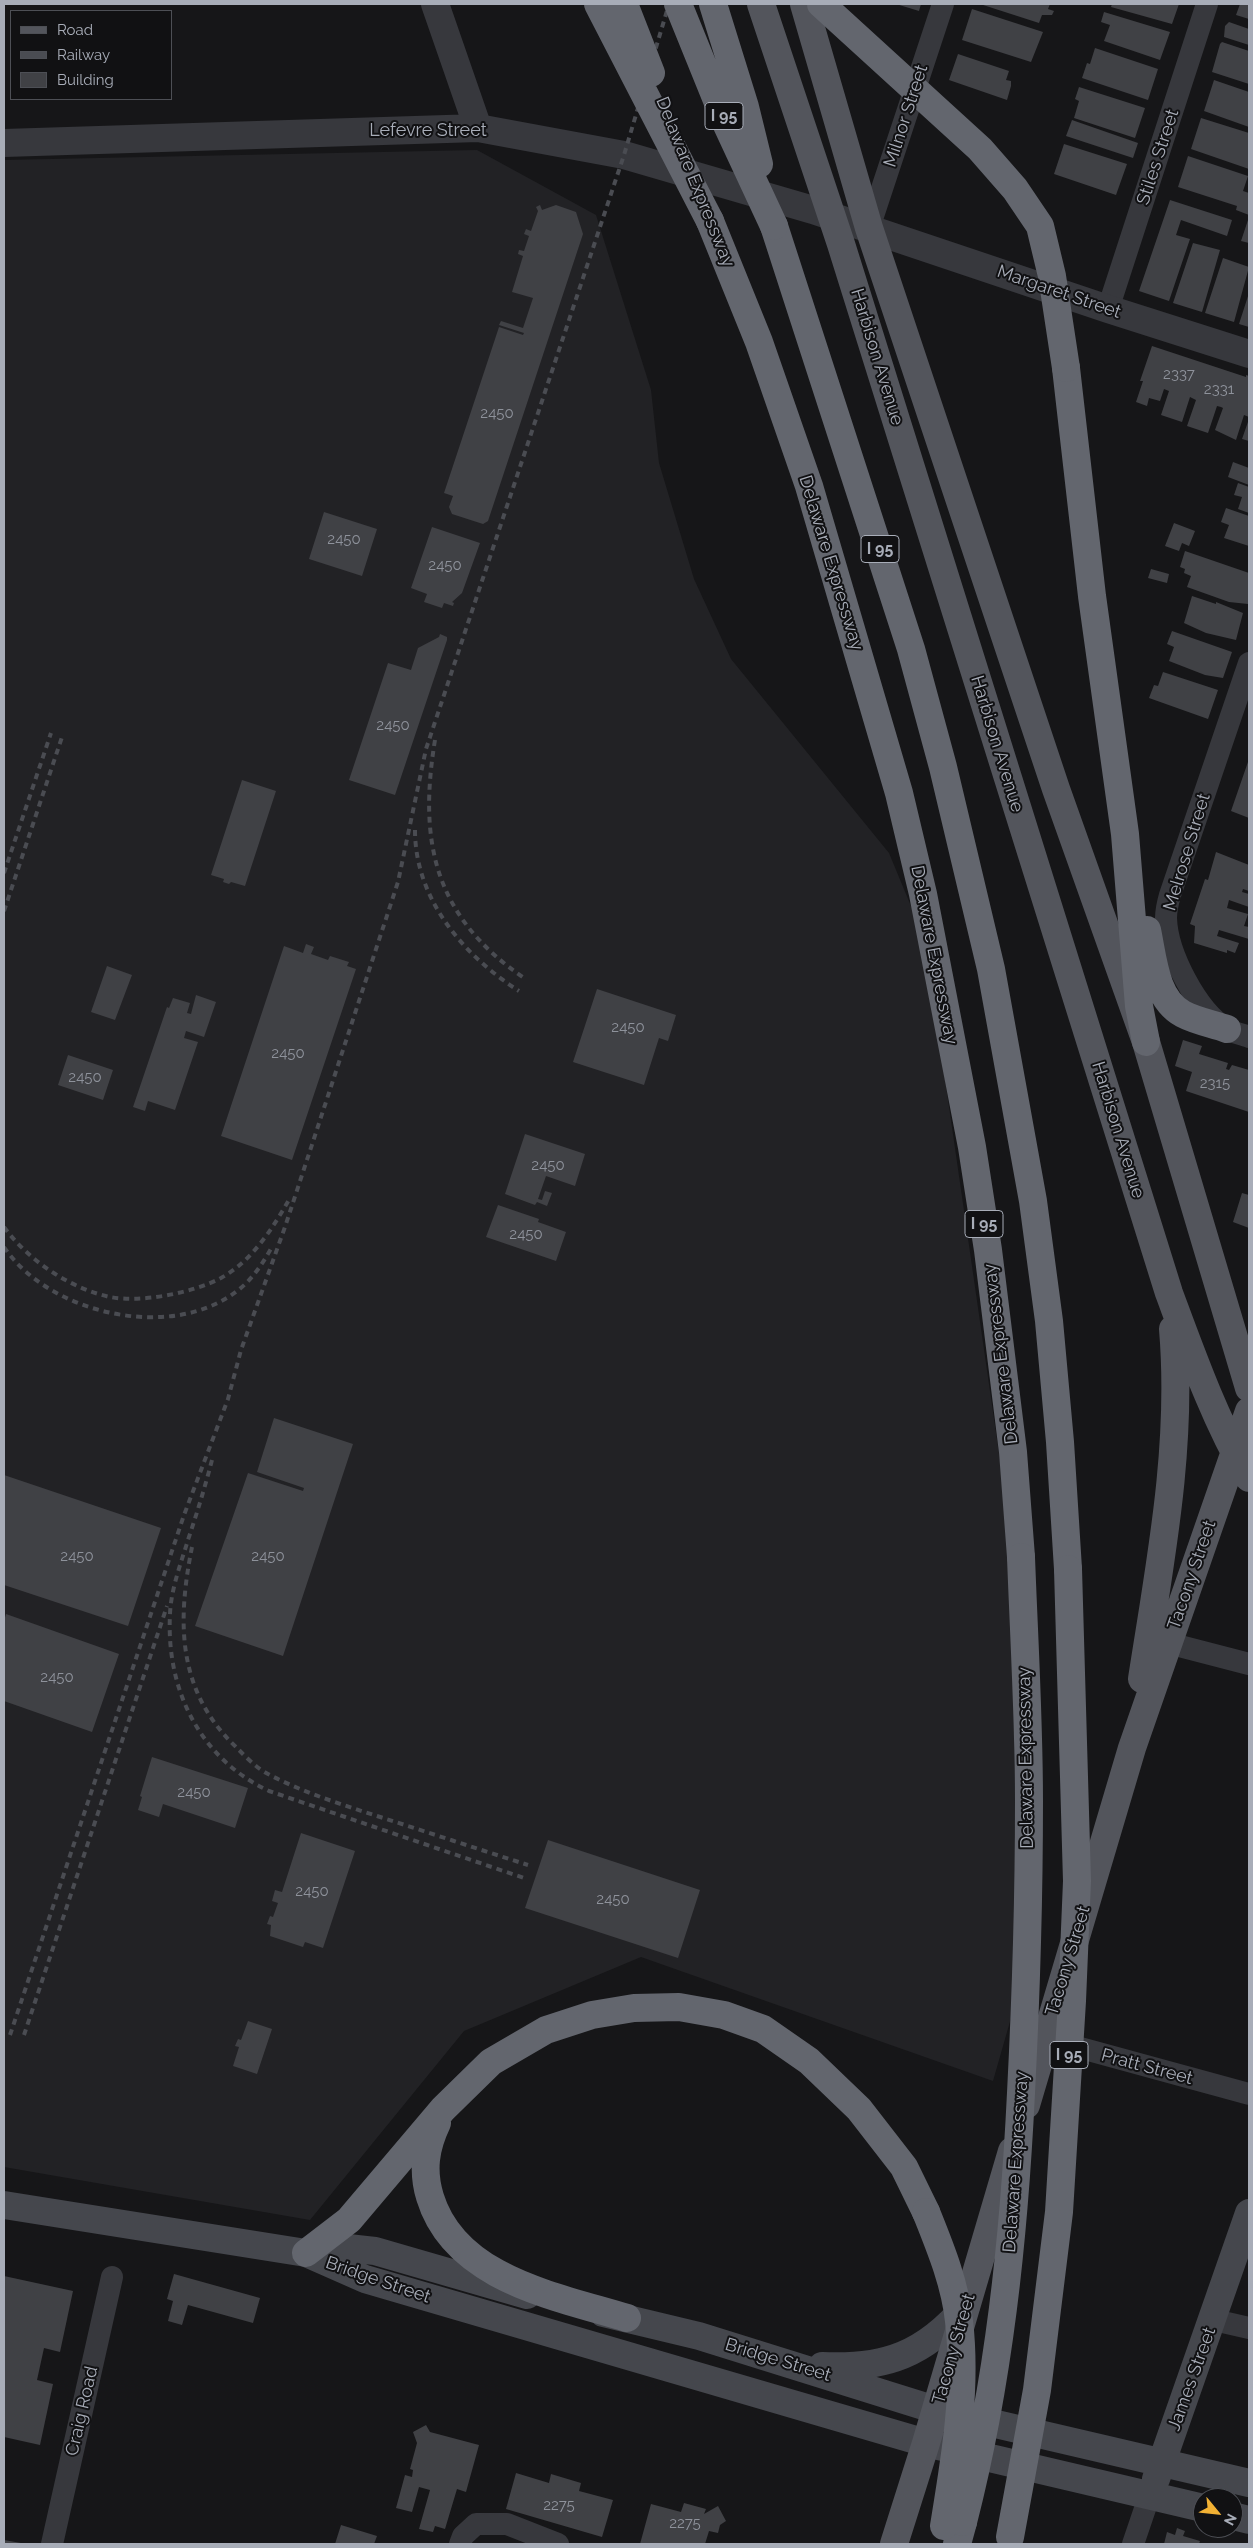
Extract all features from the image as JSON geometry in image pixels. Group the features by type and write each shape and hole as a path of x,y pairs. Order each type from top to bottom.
{"highway":[{"path":"598,4 710,221"},
{"name":"Delaware Expressway","path":"624,4 759,342 809,486 900,793 923,894 972,1147 988,1250 1013,1452 1021,1557 1029,1799 1026,1997 1017,2177 1006,2285 980,2448 951,2534"},
{"name":"I 95","path":"678,4 727,125 774,226 912,649 943,767 990,969 1033,1201 1048,1312 1060,1442 1068,1569 1077,1881 1072,2001 1059,2212 1037,2390 1009,2541"},
{"path":"713,4 745,108 774,226"},
{"path":"821,4 980,149 1015,189 1040,226 1052,276 1066,368 1092,596 1125,834 1139,1006 1146,1042"},
{"path":"1125,834 1160,988 1172,1005 1183,1014 1238,1033"},
{"path":"306,2253 349,2220 443,2109 491,2062 546,2030 592,2015 634,2008 679,2007 724,2015 763,2029 809,2061 859,2109 904,2167 926,2212 953,2286 959,2321 961,2354 960,2412 951,2534"},
{"path":"443,2109 431,2135 424,2169 433,2208 442,2227 466,2254 501,2275 548,2294 627,2318"}],"main road":[{"name":"Harbison Avenue","path":"760,4 832,216 1169,1293 1191,1352 1234,1453 1249,1478"},
{"name":"Harbison Avenue","path":"804,4 869,228 1056,789 1146,1042 1249,1388"},
{"path":"1132,1748 1170,1495 1176,1424 1176,1368 1169,1293"},
{"name":"Tacony Street","path":"894,2544 936,2410 1132,1748 1249,1411"},
{"name":"Bridge Street","path":"4,2204 306,2253 365,2280 926,2443 1193,2505"},
{"name":"James Street","path":"1150,2494 1214,2320 1249,2213"},
{"name":"Bridge Street","path":"306,2253 348,2248 375,2251 542,2300 699,2336 936,2410 1249,2483"},
{"path":"778,2360 843,2367 899,2357 925,2345 940,2334 966,2306"}],"street":[{"path":"435,4 478,128"},
{"name":"Milnor Street","path":"869,228 943,4"},
{"name":"Stiles Street","path":"1108,310 1207,4"},
{"name":"Lefevre Street","path":"4,143 478,128 624,155 869,228"},
{"name":"Margaret Street","path":"869,228 1108,310 1249,354"},
{"name":"Melrose Street","path":"1238,1033 1205,1008 1184,976 1168,934 1166,916 1170,895 1249,663"},
{"path":"1168,1643 1249,1664"},
{"name":"Pratt Street","path":"1045,2039 1249,2094"},
{"name":"Craig Road","path":"52,2544 112,2277"},
{"path":"1214,2320 1249,2328"},
{"name":"James Street","path":"1133,2544 1150,2494"},
{"path":"460,2544 463,2536 476,2524 507,2524 558,2544"}],"shaded area":[{"path":"477,150 596,215 651,390 659,463 694,579 731,659 889,853 925,940 1010,1530 1019,1990 993,2081 641,1957 464,2031 310,2220 4,2167 4,160"}],"building":[{"path":"896,4 921,4 919,11"},
{"path":"980,4 1050,4 1048,9 1054,11 1052,15 1042,15 1039,23"},
{"path":"1112,4 1179,4 1172,24 1111,7"},
{"path":"1240,4 1249,4 1249,19 1236,15"},
{"path":"972,9 1043,32 1031,62 962,40"},
{"path":"1104,12 1170,32 1160,60 1104,41 1110,25 1101,22"},
{"path":"1229,22 1249,29 1249,45 1224,37 1225,26"},
{"path":"1222,42 1249,51 1249,84 1212,72"},
{"path":"1095,48 1158,69 1148,100 1082,78 1087,63 1090,64"},
{"path":"958,54 1009,71 1006,80 1011,81 1011,86 1007,100 949,80"},
{"path":"1214,80 1249,92 1249,127 1204,111"},
{"path":"1079,87 1145,108 1135,138 1074,118 1079,101 1075,99"},
{"path":"1201,118 1249,133 1249,169 1191,149"},
{"path":"1072,120 1138,143 1133,158 1066,136"},
{"path":"1064,144 1127,164 1116,195 1054,174"},
{"path":"1188,156 1248,176 1243,191 1249,193 1249,215 1236,210 1237,206 1178,187"},
{"path":"1170,200 1232,220 1227,236 1181,220 1176,235 1190,239 1169,301 1139,291"},
{"path":"540,205 542,210 556,205 576,212 583,234 488,521 483,524 452,514 449,507 453,496 444,493 499,327 523,335 524,333 499,325 501,321 523,328 533,298 512,292 523,256 518,254 519,250 524,251 529,236 524,234 526,229 531,231 538,211 536,207"},
{"path":"1249,217 1249,243 1241,241"},
{"path":"1193,243 1220,250 1202,312 1173,303"},
{"path":"1223,258 1249,267 1234,322 1205,313"},
{"path":"1249,293 1249,327 1239,324"},
{"path":"1152,346 1246,377 1246,375 1249,376 1249,417 1244,415 1236,440 1215,430 1223,408 1221,407 1217,406 1208,433 1187,426 1196,400 1190,397 1182,422 1161,415 1169,391 1164,389 1160,401 1149,398 1147,406 1136,402 1143,381 1140,381"},
{"path":"1249,419 1249,441 1242,439"},
{"path":"1233,462 1249,468 1249,485 1228,477"},
{"path":"1238,483 1249,487 1249,513 1238,509 1242,497 1234,495"},
{"path":"1226,508 1249,516 1249,546 1224,538 1229,525 1221,522"},
{"path":"324,512 377,529 362,576 309,559"},
{"path":"1174,523 1195,531 1189,546 1182,543 1179,551 1165,546"},
{"path":"432,527 480,543 462,593 452,602 454,603 453,606 444,603 442,608 424,602 427,594 411,588"},
{"path":"1185,551 1249,573 1248,604 1229,602 1187,587 1191,576 1184,573 1185,569 1180,567"},
{"path":"1151,569 1169,574 1167,583 1148,578"},
{"path":"1192,596 1216,604 1216,602 1243,613 1236,640 1206,633 1184,623"},
{"path":"1172,631 1232,652 1223,678 1205,675 1169,661 1174,647 1167,644"},
{"path":"440,634 447,637 447,640 395,795 349,780 388,663 411,670 418,648 439,637"},
{"path":"1163,672 1218,690 1208,719 1149,698 1154,685 1158,686"},
{"path":"1249,759 1249,818 1231,811"},
{"path":"242,780 276,791 245,886 231,882 229,884 223,882 224,879 211,875"},
{"path":"1216,852 1249,865 1249,891 1243,889 1242,892 1249,894 1249,907 1229,900 1227,908 1248,914 1244,926 1249,927 1249,939 1219,930 1217,936 1239,943 1235,953 1227,950 1227,953 1194,943 1195,926 1190,924 1205,879 1208,880"},
{"path":"306,944 314,947 311,954 328,960 330,956 349,962 347,966 356,969 292,1160 221,1136 284,946 303,953"},
{"path":"107,966 132,975 115,1020 91,1012"},
{"path":"597,989 676,1015 668,1041 659,1038 644,1085 573,1062"},
{"path":"196,995 216,1002 204,1037 186,1031 184,1038 198,1042 175,1110 148,1101 145,1111 133,1107 167,1007 169,1008 173,998 190,1003 187,1013 191,1014"},
{"path":"1183,1040 1202,1046 1199,1054 1228,1063 1226,1069 1229,1070 1232,1065 1249,1070 1249,1112 1186,1091 1192,1072 1175,1066"},
{"path":"68,1055 113,1070 103,1100 58,1085"},
{"path":"525,1134 585,1154 575,1186 546,1176 538,1199 542,1200 545,1191 552,1193 547,1206 537,1202 535,1205 505,1194"},
{"path":"1242,1193 1249,1195 1249,1228 1233,1222"},
{"path":"498,1205 539,1219 538,1222 566,1232 556,1261 486,1237"},
{"path":"274,1418 353,1444 283,1656 195,1626 248,1473 303,1491 304,1488 257,1472"},
{"path":"4,1475 161,1528 128,1626 4,1585"},
{"path":"6,1614 119,1654 92,1732 4,1701 4,1621"},
{"path":"152,1757 248,1788 235,1828 163,1804 159,1817 138,1810 142,1797 140,1796"},
{"path":"301,1833 355,1851 323,1948 305,1942 303,1947 270,1936 271,1925 267,1924 270,1916 273,1917 278,1903 272,1901 275,1890 282,1892"},
{"path":"548,1840 700,1890 678,1958 525,1908"},
{"path":"248,2021 272,2029 257,2074 233,2066 239,2047 235,2046 238,2039 241,2040"},
{"path":"174,2274 260,2298 253,2323 188,2305 182,2325 168,2321 173,2301 167,2299"},
{"path":"4,2276 73,2291 60,2352 44,2348 37,2380 53,2384 40,2445 4,2437"},
{"path":"426,2425 430,2432 479,2445 466,2492 457,2489 445,2529 435,2526 433,2532 419,2529 430,2490 419,2487 412,2512 396,2508 405,2475 412,2477 413,2470 410,2469 417,2443 413,2432"},
{"path":"516,2473 549,2483 551,2474 581,2483 579,2491 613,2500 602,2537 506,2509"},
{"path":"684,2503 706,2509 704,2514 718,2506 726,2521 720,2525 718,2533 709,2531 705,2544 640,2544 651,2504 681,2512"},
{"path":"341,2525 377,2536 374,2544 335,2544"},
{"path":"1177,2528 1185,2531 1183,2536 1200,2541 1199,2544 1164,2544 1167,2532 1175,2535"},
{"path":"4,2540 21,2543 21,2544 4,2544"}],"railway":[{"path":"10,2035 184,1515 228,1399 241,1350 285,1227 398,882 426,749 624,155 669,4"},
{"path":"4,873 51,733"},
{"path":"4,911 62,737"},
{"path":"435,740 430,777 429,812 432,844 440,875 452,903 470,930 494,954 524,978"},
{"path":"415,830 417,855 423,879 433,902 446,923 479,960 498,977 519,991"},
{"path":"4,1227 25,1251 65,1280 95,1293 110,1297 123,1299 152,1298 196,1288 221,1278 232,1271 261,1243 290,1198"},
{"path":"4,1247 24,1270 50,1289 80,1304 113,1313 146,1317 179,1315 210,1306 237,1291 248,1282 272,1247"},
{"path":"212,1460 177,1576 170,1614 170,1642 174,1669 181,1694 192,1718 206,1740 223,1760 244,1777 269,1791 524,1878"},
{"path":"192,1547 184,1602 186,1654 192,1679 202,1703 217,1725 247,1758 259,1769 308,1792 528,1865"},
{"path":"24,2035 167,1606"}]}
